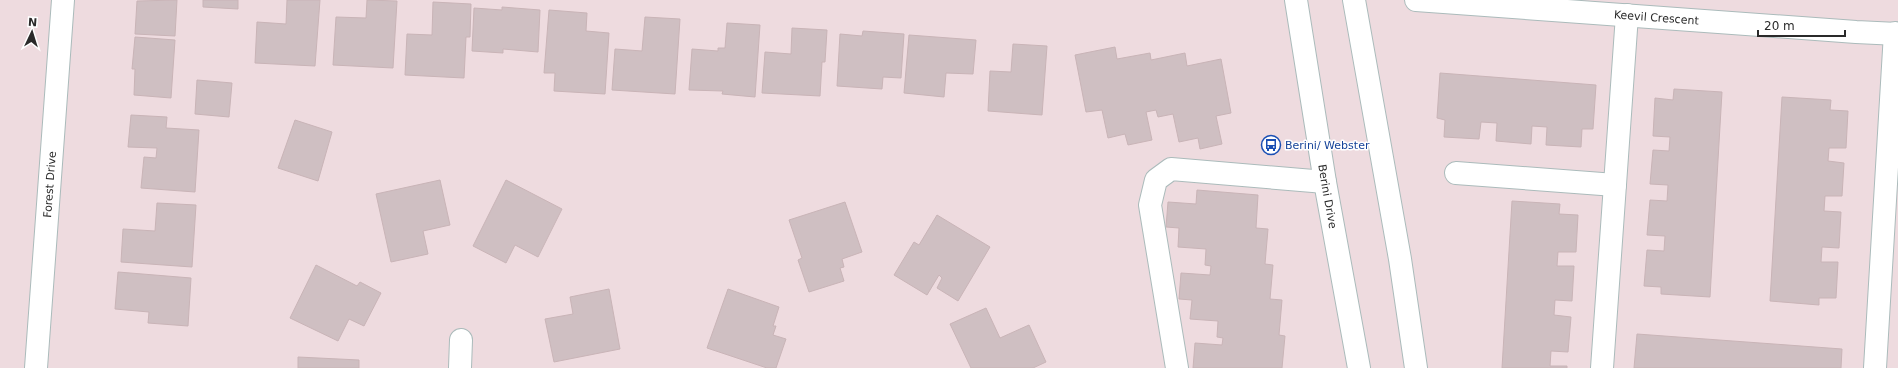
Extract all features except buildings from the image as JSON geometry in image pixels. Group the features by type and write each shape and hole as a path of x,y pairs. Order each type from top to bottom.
{"street":[{"name":"Forest Drive","path":"36,368 62,0"},
{"name":"Berini Drive","path":"1296,0 1325,182 1359,368"},
{"path":"1354,0 1400,259 1416,368"},
{"name":"Keevil Crescent","path":"1416,0 1856,32 1896,33"},
{"path":"1602,368 1627,15"},
{"path":"1875,368 1896,33"},
{"path":"1177,368 1150,205 1156,180 1171,170 1325,182"},
{"path":"1456,173 1615,185"},
{"path":"460,368 461,340"}],"place":[{"name":"Berini/ Webster","path":"1271,145"}]}
